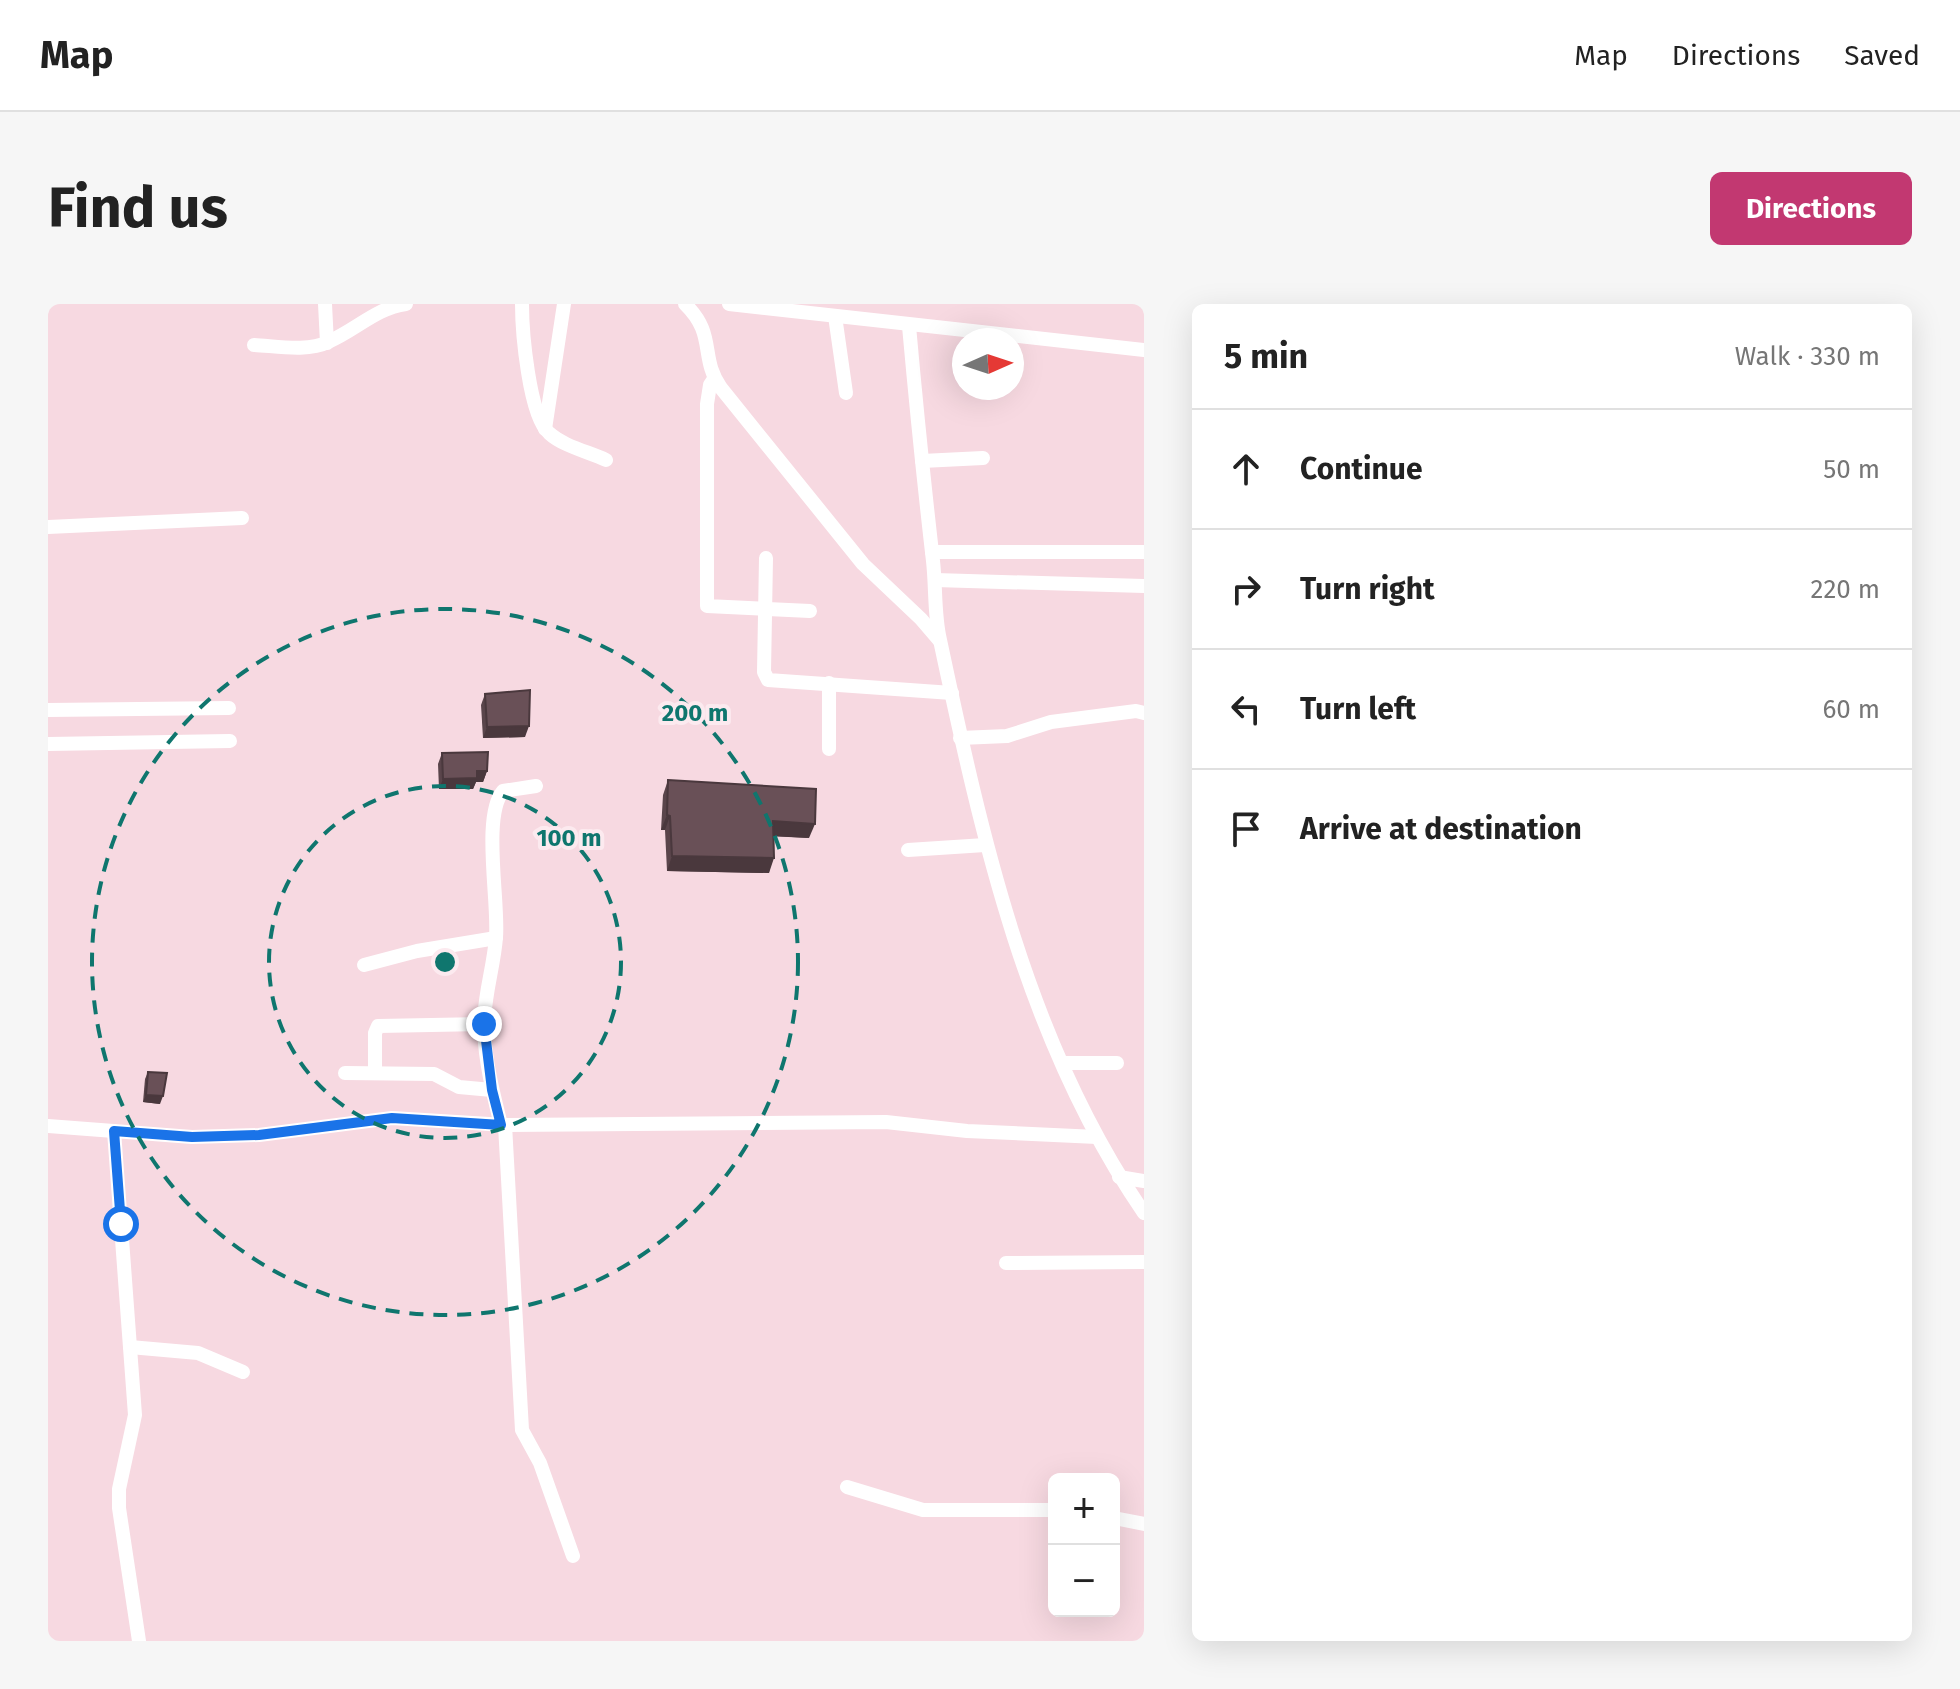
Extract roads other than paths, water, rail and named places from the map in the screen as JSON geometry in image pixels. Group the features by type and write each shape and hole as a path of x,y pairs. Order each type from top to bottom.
{"street":[{"path":"325,304 327,343"},
{"path":"254,345 310,346 327,343 378,312 406,304"},
{"path":"522,304 524,350 545,430 606,460"},
{"path":"545,430 564,304"},
{"path":"685,304 702,324 714,379 863,564 940,640"},
{"path":"729,304 819,309 835,316 909,326 1144,350"},
{"path":"835,316 846,393"},
{"path":"909,326 940,640 985,845 1042,1018 1097,1137 1144,1213"},
{"path":"714,379 707,404 707,606 810,611"},
{"path":"922,461 983,458"},
{"path":"48,527 242,518"},
{"path":"932,552 1144,552"},
{"path":"766,558 764,672 768,680 952,693"},
{"path":"935,580 1144,586"},
{"path":"829,683 829,749"},
{"path":"48,710 229,708"},
{"path":"960,738 1007,736 1051,722 1136,711 1144,713"},
{"path":"48,744 230,741"},
{"path":"536,786 503,791 496,804 493,857 496,938 484,1024 492,1090 503,1125 522,1430 540,1463 573,1556"},
{"path":"908,850 985,845"},
{"path":"364,965 417,951 496,938"},
{"path":"375,1073 375,1033 378,1026 484,1024"},
{"path":"1063,1063 1117,1063"},
{"path":"345,1073 434,1074 459,1087 492,1090"},
{"path":"48,1126 192,1137 259,1135 392,1118 503,1125 886,1122 981,1132 1097,1137"},
{"path":"114,1131 135,1415 119,1489 119,1508 139,1641"},
{"path":"1119,1177 1144,1181"},
{"path":"1006,1263 1144,1262"},
{"path":"130,1347 198,1353 243,1372"},
{"path":"847,1487 923,1510 1048,1510"},
{"path":"1120,1519 1144,1524"}]}
